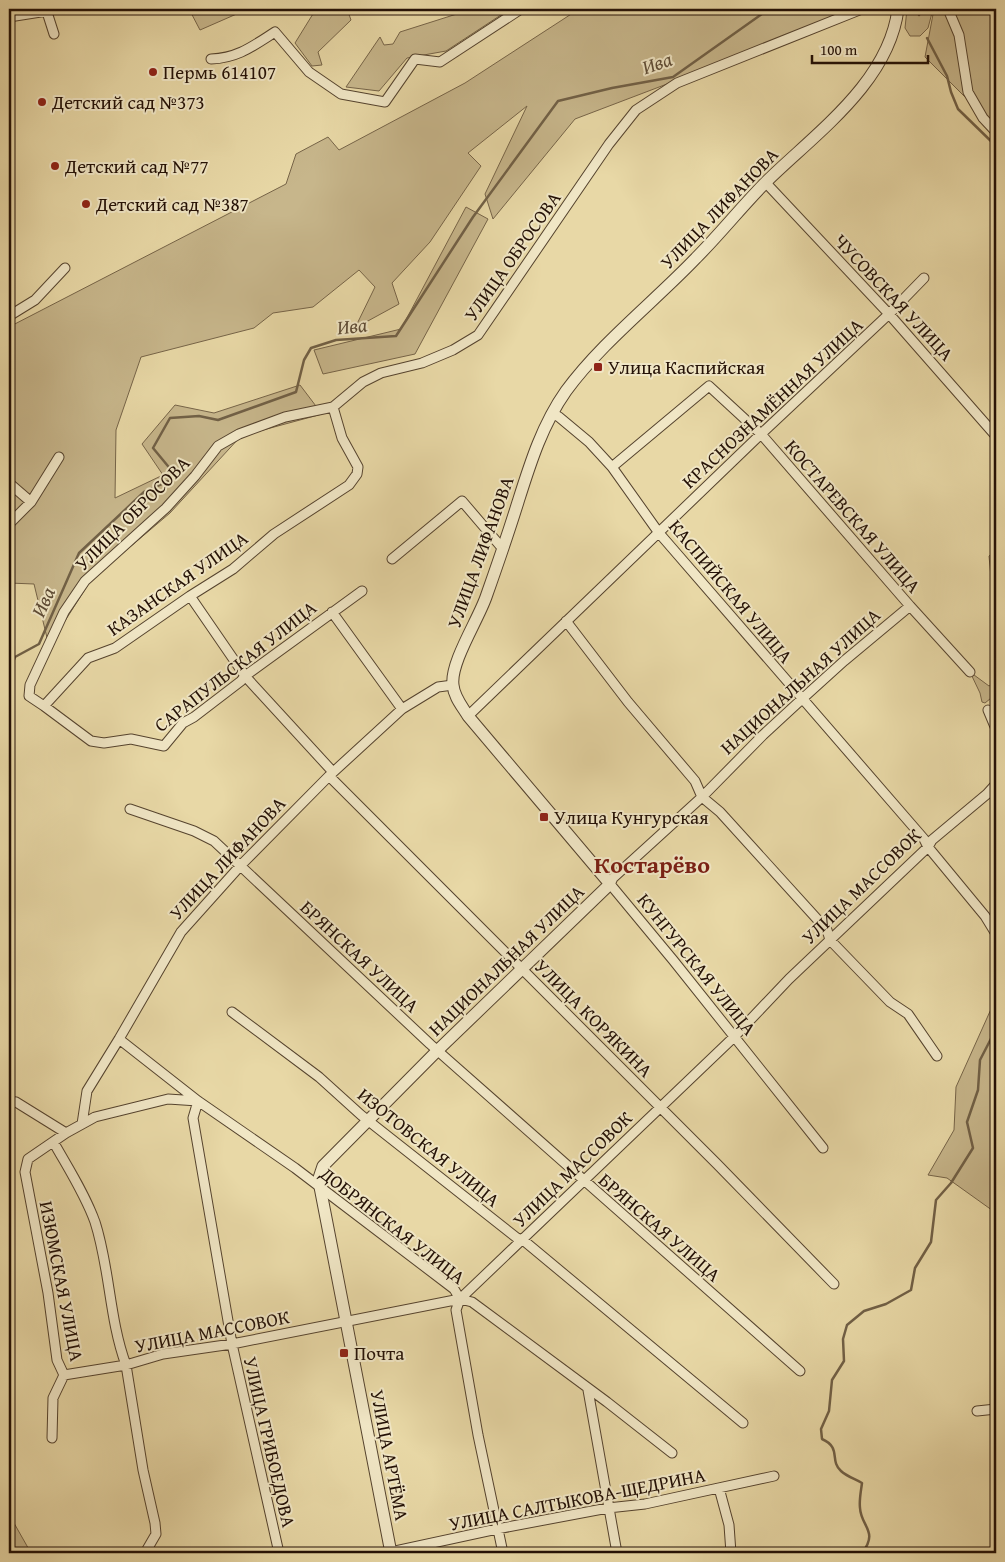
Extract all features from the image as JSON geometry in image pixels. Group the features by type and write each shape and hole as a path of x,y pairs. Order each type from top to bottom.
{"street":[{"path":"211,59 226,58 248,50 275,32 308,72 341,94 385,102 415,59 440,62 521,9"},
{"name":"УЛИЦА ОБРОСОВА","path":"44,706 28,696 30,684 64,612 85,581 166,508 195,476 218,446 239,434 285,417 333,407 364,382 381,373 422,363 453,350 478,335 609,144 636,110 677,83 862,9"},
{"name":"УЛИЦА ЛИФАНОВА","path":"82,1124 87,1091 181,932 240,865 331,774 402,709 438,688 452,685 455,666 482,609 536,445 552,413 566,392 583,370 697,257 766,183 864,86 884,52 896,20 898,9"},
{"path":"948,9 959,35 968,92 983,118 996,132"},
{"path":"9,18 47,10 54,34"},
{"name":"ЧУСОВСКАЯ УЛИЦА","path":"766,183 889,314 996,436"},
{"path":"9,316 35,300 66,268"},
{"name":"КРАСНОЗНАМЁННАЯ УЛИЦА","path":"468,716 760,434 889,314 924,278"},
{"name":"КОСТАРЕВСКАЯ УЛИЦА","path":"612,467 708,386 760,434 970,672"},
{"name":"КАЗАНСКАЯ УЛИЦА","path":"44,706 88,658 114,648 190,596 234,569 274,534 349,485 357,474 358,467 342,438 333,407"},
{"name":"КАСПИЙСКАЯ УЛИЦА","path":"552,413 589,442 612,467 659,532 924,839 928,848 985,916 996,934"},
{"path":"9,524 31,502 58,456"},
{"path":"9,483 31,502"},
{"path":"392,558 462,501 503,548"},
{"name":"САРАПУЛЬСКАЯ УЛИЦА","path":"44,706 91,741 104,743 132,739 164,746 183,723 194,717 245,676 362,591"},
{"name":"УЛИЦА КОРЯКИНА","path":"190,596 245,676 331,774 834,1284"},
{"name":"НАЦИОНАЛЬНАЯ УЛИЦА","path":"320,1187 319,1178 323,1166 438,1050 610,884 613,878 702,797 763,735 844,661 910,606"},
{"path":"332,612 402,709"},
{"path":"566,621 628,702 696,781 702,797 720,812 827,930 830,940 890,1002 908,1014 938,1056"},
{"name":"КУНГУРСКАЯ УЛИЦА","path":"452,685 456,697 468,716 673,960 823,1148"},
{"path":"988,710 996,729"},
{"name":"УЛИЦА МАССОВОК","path":"64,1374 126,1365 164,1354 232,1344 460,1299 734,1037 830,940 928,848 932,840 987,794 996,784"},
{"name":"БРЯНСКАЯ УЛИЦА","path":"130,809 194,831 214,841 438,1050 583,1181 800,1370"},
{"name":"ИЗОТОВСКАЯ УЛИЦА","path":"232,1012 319,1077 368,1120 517,1238 523,1240 743,1423"},
{"name":"ДОБРЯНСКАЯ УЛИЦА","path":"119,1039 198,1101 295,1168 454,1289 460,1299 472,1302 672,1452"},
{"path":"145,1553 156,1534 155,1523 126,1365 120,1349 102,1251 94,1221 54,1143 66,1133 95,1117 168,1099 198,1101"},
{"path":"9,1101 16,1102 66,1133"},
{"name":"УЛИЦА ГРИБОЕДОВА","path":"198,1101 193,1118 232,1344 279,1553"},
{"name":"ИЗЮМСКАЯ УЛИЦА","path":"52,1438 53,1398 64,1374 57,1360 48,1293 24,1172 28,1159 54,1143"},
{"name":"УЛИЦА АРТЁМА","path":"320,1187 390,1553"},
{"path":"460,1299 456,1310 503,1553"},
{"path":"588,1390 617,1553"},
{"path":"978,1411 996,1409"},
{"name":"УЛИЦА САЛТЫКОВА-ЩЕДРИНА","path":"390,1553 497,1529 608,1508 645,1504 774,1476"},
{"path":"719,1488 729,1524 731,1553"}],"shaded area":[{"path":"189,9 248,9 200,30"},
{"path":"316,9 347,9 351,20 318,52 322,65 312,66 295,43"},
{"path":"465,9 510,9 446,51 407,58 379,91 346,87 380,37 384,45 393,44 400,32 463,12"},
{"path":"579,9 851,9 851,14 575,119 493,219 485,194 527,106 468,153 481,166 430,242 392,283 399,304 355,328 375,287 359,270 313,307 273,313 254,328 141,357 116,430 115,498 163,475 142,444 175,405 214,413 300,385 322,414 241,436 170,513 91,580 49,646 34,584 9,583 9,327 286,184 296,154 328,137 339,150 465,83"},
{"path":"907,9 933,9 928,28 920,36 910,36 905,28"},
{"path":"934,9 996,9 996,128 925,57"},
{"path":"466,207 488,219 415,354 323,374 314,350 401,329"},
{"path":"996,550 996,630 989,556"},
{"path":"970,672 989,686 996,682 996,694 985,703 982,702"},
{"path":"12,893 9,1049 9,896"},
{"path":"996,998 996,1213 947,1178 928,1175 954,1130 956,1087"},
{"path":"9,1502 10,1516 31,1553 9,1553"},
{"path":"45,1549 47,1553 31,1553"}],"waterway":[{"name":"Ива","path":"9,672 15,657 39,644 79,553 144,492 177,477 153,448 170,418 199,416 218,420 296,392 304,360 311,348 336,340 396,336 473,217 558,101 612,88 673,77 769,9"},
{"path":"918,9 919,15"},
{"path":"927,38 947,76 958,109 996,146"},
{"path":"862,1553 869,1539 868,1529 860,1508 862,1483 841,1471 836,1463 832,1446 822,1439 821,1429 829,1411 832,1380 844,1361 843,1339 847,1325 864,1311 886,1304 911,1290 915,1268 931,1242 936,1200 951,1183 973,1148 967,1122 978,1090 980,1060 996,1029"}],"place":[{"name":"Пермь 614107","path":"153,72"},
{"name":"Детский сад №373","path":"42,102"},
{"name":"Детский сад №77","path":"55,166"},
{"name":"Детский сад №387","path":"86,204"},
{"name":"Улица Каспийская","path":"598,367"},
{"name":"Улица Кунгурская","path":"544,817"},
{"name":"Почта","path":"344,1353"}],"district":[{"name":"Костарёво","path":"652,865"}]}
